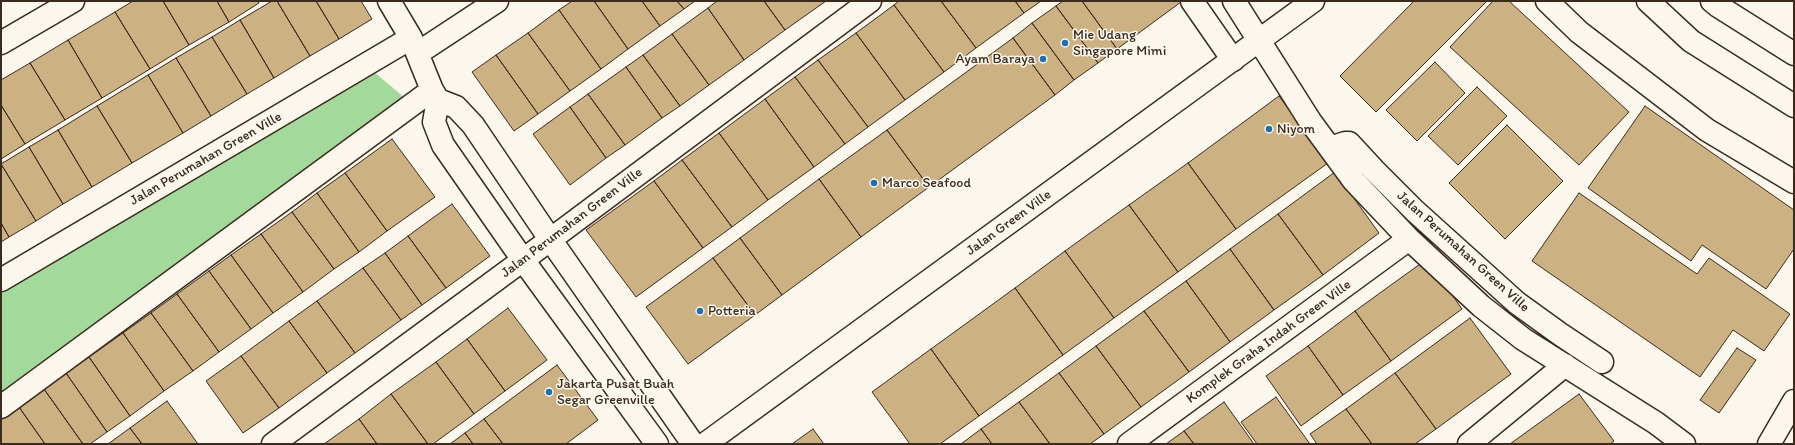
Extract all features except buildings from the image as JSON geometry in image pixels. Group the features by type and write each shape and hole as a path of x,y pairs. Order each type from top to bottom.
{"street":[{"path":"1,43 73,1"},
{"path":"389,1 415,46 435,95 434,122 443,145 523,260 657,444"},
{"name":"Jalan Perumahan Green Ville","path":"1,280 497,1"},
{"name":"Jalan Perumahan Green Ville","path":"273,444 523,260 870,1"},
{"path":"1192,1 1233,60"},
{"name":"Jalan Perumahan Green Ville","path":"1234,1 1310,121 1354,181 1404,234 1481,306 1524,339 1656,424 1684,444"},
{"name":"Jalan Green Ville","path":"705,444 1313,1"},
{"path":"1547,1 1579,32 1707,130 1794,182"},
{"path":"1648,1 1691,41 1794,106"},
{"path":"1712,1 1794,54"},
{"path":"435,95 456,108 473,125 550,239 693,444"},
{"path":"1,407 435,95"},
{"name":"Jalan Perumahan Green Ville","path":"1330,148 1345,143 1350,143 1374,170 1415,211 1517,303 1602,362"},
{"name":"Komplek Graha Indah Green Ville","path":"1129,444 1404,234 1415,211"},
{"path":"1547,354 1560,334"},
{"path":"1469,444 1565,365"},
{"path":"1769,444 1794,401"}],"green space":[{"path":"366,65 412,104 1,398 1,282"}],"place":[{"name":"Mie Udang Singapore Mimi","path":"1065,43"},
{"name":"Ayam Baraya","path":"1043,59"},
{"name":"Niyom","path":"1269,129"},
{"name":"Marco Seafood","path":"874,183"},
{"name":"Potteria","path":"700,311"},
{"name":"Jakarta Pusat Buah Segar Greenville","path":"549,392"}]}
